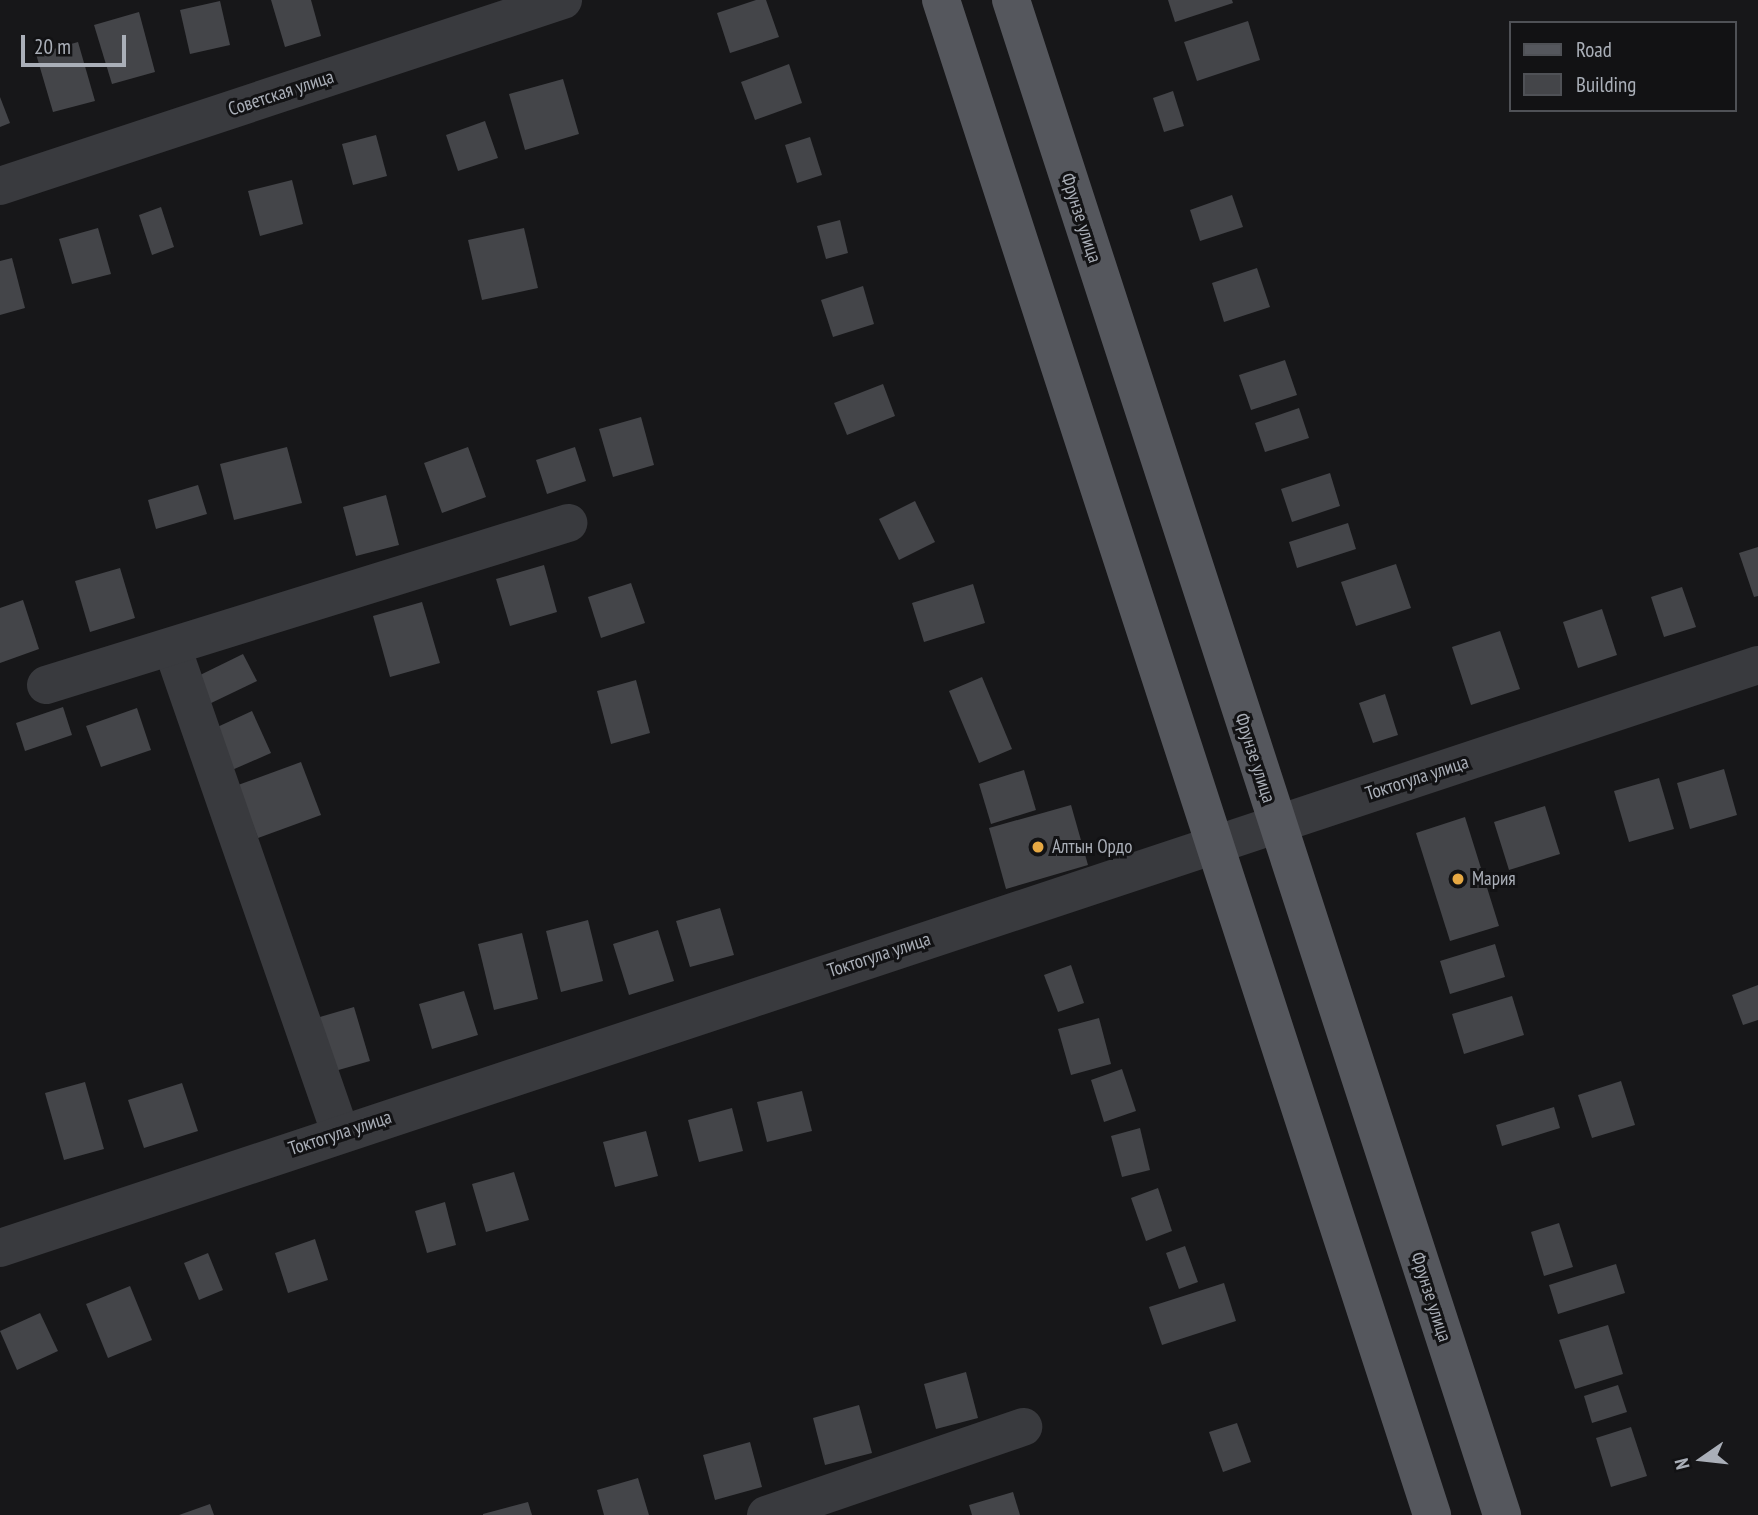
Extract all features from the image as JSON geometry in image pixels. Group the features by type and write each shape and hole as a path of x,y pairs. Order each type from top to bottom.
{"main road":[{"path":"941,0 1432,1515"},
{"name":"Фрунзе улица","path":"1011,0 1502,1515"}],"street":[{"name":"Советская улица","path":"0,186 563,0"},
{"path":"46,685 568,523"},
{"path":"172,646 340,1132"},
{"name":"Токтогула улица","path":"0,1248 340,1132 1758,665"},
{"path":"766,1515 1023,1427"}],"building":[{"path":"271,0 311,0 321,36 285,47"},
{"path":"756,0 766,0 779,37 730,53 717,13"},
{"path":"1168,0 1232,0 1233,3 1175,22"},
{"path":"220,1 230,45 190,54 180,10"},
{"path":"139,12 155,72 112,84 94,25"},
{"path":"1248,21 1260,60 1197,81 1184,42"},
{"path":"78,42 95,101 53,112 36,54"},
{"path":"789,64 802,103 755,120 741,82"},
{"path":"563,79 579,134 525,150 509,94"},
{"path":"1173,91 1184,126 1164,132 1153,98"},
{"path":"0,97 10,123 0,127"},
{"path":"485,121 498,158 458,171 446,135"},
{"path":"376,135 387,176 353,185 342,144"},
{"path":"810,137 822,175 797,183 785,145"},
{"path":"292,180 303,224 260,236 248,191"},
{"path":"1232,195 1243,227 1200,241 1190,210"},
{"path":"161,207 174,247 152,255 139,215"},
{"path":"840,220 848,253 826,259 817,226"},
{"path":"98,228 111,274 72,284 59,239"},
{"path":"524,228 538,288 482,300 468,240"},
{"path":"12,258 25,308 0,315 0,261"},
{"path":"1257,268 1270,307 1224,322 1212,283"},
{"path":"863,286 874,324 833,337 821,300"},
{"path":"1285,360 1297,395 1251,410 1239,375"},
{"path":"883,384 895,416 847,435 834,403"},
{"path":"1299,408 1309,438 1265,452 1255,423"},
{"path":"641,417 654,465 613,477 599,429"},
{"path":"287,447 302,503 234,520 220,464"},
{"path":"468,447 486,497 442,513 424,463"},
{"path":"575,447 586,481 547,494 536,460"},
{"path":"1330,473 1340,506 1292,522 1281,489"},
{"path":"198,485 207,514 156,529 148,500"},
{"path":"386,495 399,545 356,556 343,507"},
{"path":"915,501 935,542 899,560 879,519"},
{"path":"1348,523 1356,549 1297,568 1289,542"},
{"path":"1758,547 1758,596 1754,597 1739,553"},
{"path":"1396,564 1411,608 1356,626 1341,582"},
{"path":"544,565 557,612 510,626 496,579"},
{"path":"120,568 135,618 90,632 75,581"},
{"path":"631,583 645,623 601,638 588,597"},
{"path":"973,584 985,623 924,642 912,603"},
{"path":"1682,587 1696,627 1664,637 1651,597"},
{"path":"23,600 39,649 0,663 0,608"},
{"path":"422,602 440,663 390,677 373,616"},
{"path":"1602,609 1617,655 1578,668 1563,622"},
{"path":"1500,631 1520,689 1471,705 1452,647"},
{"path":"243,654 257,681 207,705 194,678"},
{"path":"982,677 1012,749 979,763 949,691"},
{"path":"636,680 650,733 611,744 597,691"},
{"path":"1385,694 1398,735 1373,743 1359,703"},
{"path":"63,707 72,735 25,751 16,723"},
{"path":"137,708 151,750 101,767 86,726"},
{"path":"252,711 271,753 232,770 213,729"},
{"path":"301,762 321,815 258,838 238,785"},
{"path":"1724,769 1737,815 1690,829 1677,783"},
{"path":"1024,770 1036,810 991,824 979,784"},
{"path":"1659,778 1674,829 1629,842 1614,791"},
{"name":"Алтын Ордо","path":"1071,805 1088,865 1006,889 989,828"},
{"path":"1545,806 1560,854 1509,870 1494,822"},
{"name":"Мария","path":"1465,817 1499,926 1450,941 1416,833"},
{"path":"720,908 734,955 690,967 676,921"},
{"path":"588,920 603,981 561,992 546,931"},
{"path":"658,930 674,981 629,995 613,944"},
{"path":"522,933 538,999 494,1010 478,944"},
{"path":"1495,944 1505,977 1450,994 1440,961"},
{"path":"1071,965 1084,1003 1058,1012 1044,975"},
{"path":"1758,985 1758,1020 1743,1025 1732,995"},
{"path":"464,991 478,1035 432,1049 419,1004"},
{"path":"1512,996 1524,1035 1464,1054 1452,1014"},
{"path":"354,1007 370,1061 328,1073 313,1019"},
{"path":"1099,1018 1111,1064 1071,1075 1058,1029"},
{"path":"1122,1069 1136,1111 1104,1122 1091,1080"},
{"path":"1621,1081 1635,1125 1592,1138 1578,1095"},
{"path":"85,1082 104,1149 64,1160 45,1093"},
{"path":"182,1083 198,1131 144,1148 128,1100"},
{"path":"802,1091 812,1131 767,1142 757,1102"},
{"path":"1554,1107 1560,1128 1502,1146 1496,1125"},
{"path":"732,1108 743,1151 699,1162 688,1120"},
{"path":"1140,1128 1150,1170 1122,1177 1111,1136"},
{"path":"646,1131 658,1176 615,1187 603,1142"},
{"path":"514,1172 529,1220 486,1232 472,1184"},
{"path":"1158,1188 1172,1231 1146,1241 1131,1198"},
{"path":"445,1202 456,1245 427,1253 415,1211"},
{"path":"1559,1223 1573,1267 1544,1276 1531,1232"},
{"path":"315,1239 328,1280 288,1293 275,1253"},
{"path":"1185,1246 1198,1282 1179,1289 1166,1253"},
{"path":"208,1253 223,1290 199,1300 184,1263"},
{"path":"1616,1264 1625,1293 1558,1314 1549,1285"},
{"path":"1224,1283 1236,1321 1162,1345 1149,1307"},
{"path":"130,1286 152,1340 108,1358 86,1304"},
{"path":"40,1313 58,1351 17,1370 0,1331"},
{"path":"1608,1325 1623,1374 1575,1389 1559,1340"},
{"path":"966,1372 978,1418 936,1429 924,1384"},
{"path":"1618,1385 1627,1412 1592,1423 1584,1396"},
{"path":"859,1405 872,1453 825,1465 813,1418"},
{"path":"1237,1423 1251,1462 1223,1472 1209,1432"},
{"path":"1631,1427 1647,1476 1611,1487 1596,1438"},
{"path":"750,1442 762,1487 715,1500 703,1455"},
{"path":"638,1478 649,1515 604,1515 597,1490"},
{"path":"1013,1492 1020,1515 972,1515 969,1505"},
{"path":"528,1502 532,1515 483,1515 483,1514"},
{"path":"210,1504 214,1515 179,1515"}],"place":[{"name":"Алтын Ордо","path":"1038,847"},
{"name":"Мария","path":"1458,879"}]}
